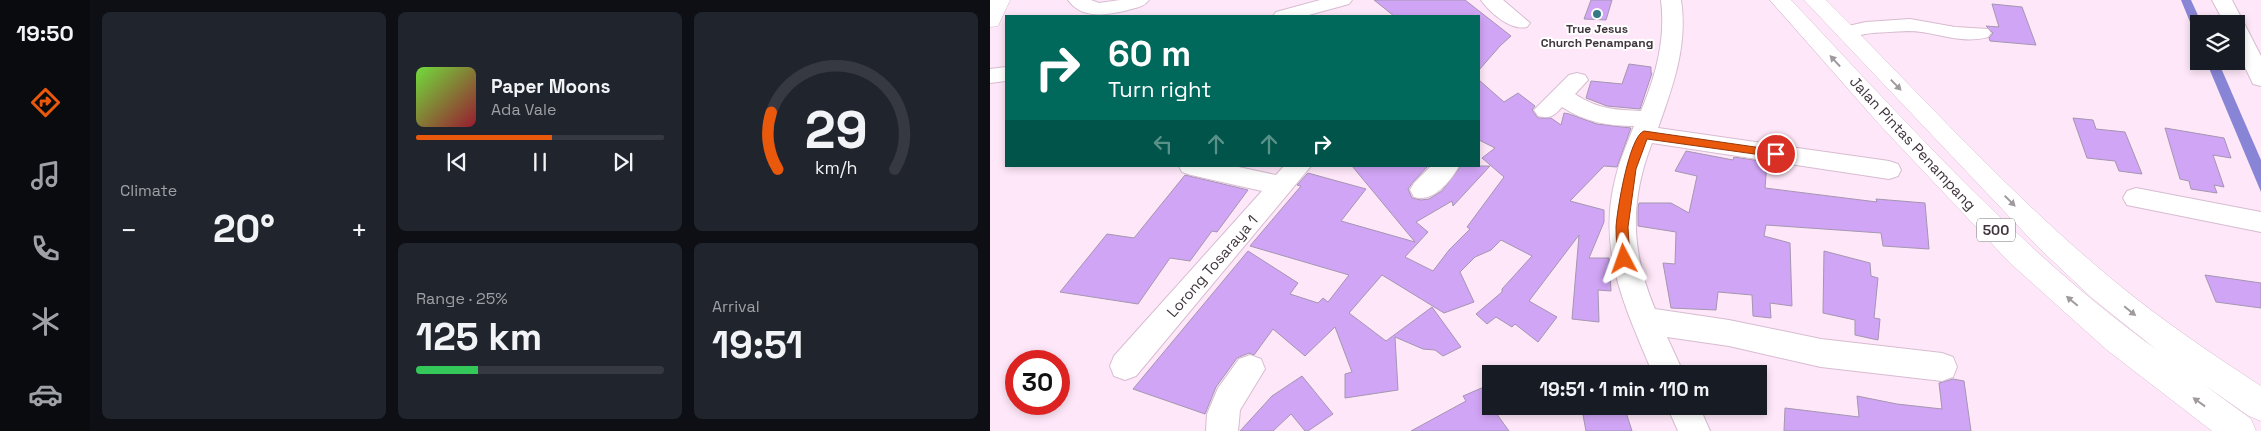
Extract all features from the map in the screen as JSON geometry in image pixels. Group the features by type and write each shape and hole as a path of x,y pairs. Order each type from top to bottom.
{"main road":[{"path":"996,20 1000,0"},
{"name":"Jalan Pintas Penampang","path":"1780,0 1888,118 2020,255 2118,340 2239,431"},
{"name":"Jalan Pintas Penampang","path":"1814,0 2010,202 2083,272 2145,323 2261,405"}],"street":[{"path":"1078,0 1089,8 1122,6 1139,0"},
{"path":"1286,15 1342,0"},
{"path":"1491,0 1520,23"},
{"path":"1665,365 1646,321 1624,259 1622,227 1630,169 1664,80 1673,37 1670,0"},
{"path":"2222,0 2231,15"},
{"path":"1846,32 1866,28 1910,25 1955,33 1981,33"},
{"path":"2245,44 2261,79"},
{"path":"990,76 1005,74"},
{"path":"1561,95 1580,110 1596,116 1889,170"},
{"path":"1201,167 1290,176"},
{"path":"1423,190 1445,167"},
{"name":"Lorong Tosaraya 1","path":"1125,366 1290,176"},
{"path":"2136,198 2261,222"},
{"path":"1646,321 1729,332 1821,353 1942,367"},
{"path":"1222,431 1220,419 1224,407 1250,369"},
{"path":"1687,415 1694,431"}],"shaded area":[{"path":"2181,0 2191,0 2198,15 2190,15 2190,22"},
{"path":"2210,70 2222,70 2261,160 2261,192"}],"building":[{"path":"1374,0 1465,0 1511,36 1480,69 1480,15 1393,15"},
{"name":"True Jesus Church Penampang","path":"1591,0 1612,0 1606,20 1584,19"},
{"path":"1992,4 2022,7 2036,45 1990,41 1989,38 1993,33 1986,26 1999,27"},
{"path":"1629,64 1651,67 1652,73 1640,109 1607,106 1586,98 1591,81 1622,84"},
{"path":"1480,81 1504,102 1518,93 1535,106 1532,110 1538,118 1551,118 1561,125 1564,113 1597,124 1631,128 1617,167 1604,166 1570,201 1604,210 1604,222 1589,258 1609,258 1611,291 1598,290 1599,322 1572,319 1579,235 1529,301 1557,317 1538,342 1515,324 1512,327 1496,317 1487,324 1476,314 1502,292 1502,289 1532,256 1501,240 1491,250 1475,257 1460,272 1474,302 1444,313 1382,275 1349,313 1386,341 1432,307 1461,347 1443,356 1435,350 1423,349 1395,337 1398,390 1345,398 1345,374 1352,372 1335,327 1305,356 1273,329 1254,355 1249,353 1237,358 1216,387 1205,414 1133,389 1248,251 1298,283 1290,294 1318,303 1323,298 1328,302 1349,275 1250,246 1301,186 1297,185 1308,173 1366,189 1341,221 1415,242 1353,167 1427,167 1408,189 1412,198 1421,200 1429,199 1442,191 1460,167 1490,166 1453,206 1452,201 1416,222 1428,232 1405,257 1433,271 1449,250 1470,229 1467,227 1504,177 1482,158 1495,148 1480,140"},
{"path":"2073,118 2093,120 2096,129 2125,132 2142,174 2119,171 2115,161 2087,158"},
{"path":"2165,128 2224,138 2231,158 2213,155 2224,187 2214,185 2217,193 2191,189 2189,181 2180,179"},
{"path":"1686,151 1733,160 1734,157 1767,162 1765,188 1877,202 1876,199 1925,203 1929,249 1883,246 1881,233 1766,225 1764,236 1790,243 1792,306 1770,303 1771,318 1753,316 1752,295 1718,292 1716,310 1671,308 1663,263 1675,264 1676,232 1638,226 1638,207 1639,203 1671,203 1689,213 1697,176 1675,171"},
{"path":"1185,175 1248,190 1217,232 1212,231 1190,261 1170,258 1138,304 1060,292 1107,234 1134,238"},
{"path":"1824,251 1870,263 1871,276 1878,278 1874,318 1880,319 1878,340 1855,335 1855,320 1823,313"},
{"path":"2205,275 2261,283 2261,308 2216,302"},
{"path":"1302,376 1333,414 1308,431 1305,431 1291,414 1273,431 1240,431 1272,396"},
{"path":"1953,379 1964,381 1971,431 1784,431 1785,408 1859,417 1857,396 1897,404 1942,409 1939,383"},
{"path":"1482,388 1482,415 1497,415 1509,431 1411,431 1466,401 1463,396"},
{"path":"1583,415 1627,415 1632,431 1586,431"}],"place":[{"name":"True Jesus Church Penampang","path":"1597,14"}],"route":[{"path":"1624,259 1622,227 1630,169 1644,134 1776,154"}]}
